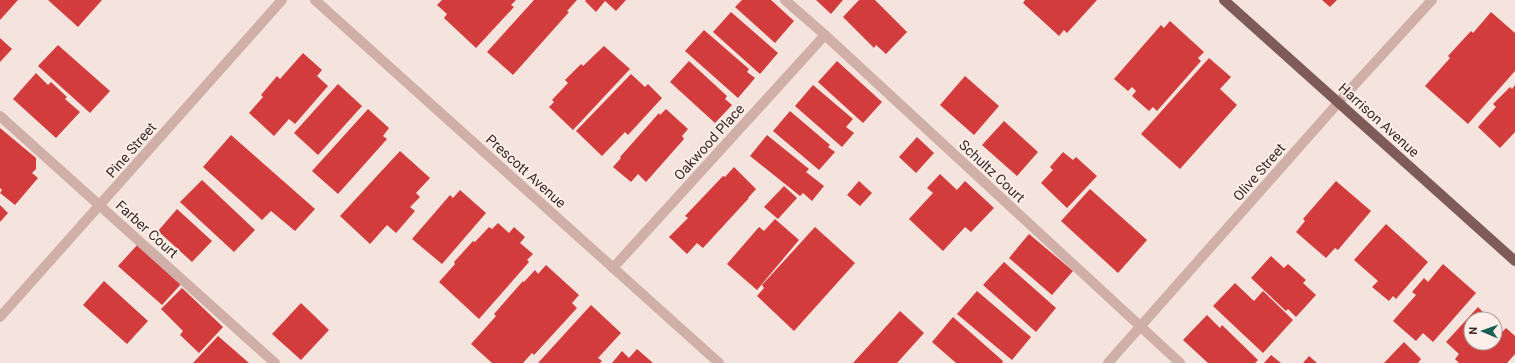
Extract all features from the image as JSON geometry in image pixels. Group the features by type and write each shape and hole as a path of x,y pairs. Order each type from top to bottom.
{"main road":[{"name":"Harrison Avenue","path":"1224,0 1515,261"}],"street":[{"name":"Pine Street","path":"0,317 282,0"},
{"name":"Prescott Avenue","path":"315,0 719,363"},
{"name":"Schultz Court","path":"785,0 825,35 1140,328 1180,363"},
{"name":"Olive Street","path":"1108,363 1338,103 1432,0"},
{"name":"Oakwood Place","path":"613,268 825,35"},
{"name":"Farber Court","path":"0,116 275,363"}],"building":[{"path":"0,0 18,0 0,20"},
{"path":"48,0 102,0 78,27"},
{"path":"442,0 516,0 511,5 514,7 476,48 444,18 447,14 437,5"},
{"path":"534,0 577,0 567,11 569,12 513,75 487,52"},
{"path":"626,0 616,11 605,1 596,12 585,1"},
{"path":"742,0 771,0 794,21 775,43 735,7"},
{"path":"816,0 843,0 831,14"},
{"path":"859,0 875,0 907,32 886,54 876,45 874,48 843,17"},
{"path":"1025,0 1097,0 1067,33 1064,30 1059,36 1023,3"},
{"path":"1322,0 1337,0 1330,7"},
{"path":"731,12 778,53 760,74 713,32"},
{"path":"1491,12 1515,33 1515,71 1468,124 1425,86 1450,58 1448,56 1471,31 1473,33"},
{"path":"1170,21 1204,52 1198,58 1201,61 1157,111 1153,107 1149,111 1132,96 1136,91 1132,87 1128,91 1114,79 1161,25 1164,28"},
{"path":"704,30 749,69 747,72 755,78 738,98 685,51"},
{"path":"0,38 12,49 0,62"},
{"path":"58,45 110,91 90,113 38,66"},
{"path":"604,46 630,69 573,130 549,107 554,102 552,100 568,83 565,80 581,64 583,66"},
{"path":"303,53 322,70 317,76 328,86 295,124 289,119 274,136 249,113 263,97 261,95 277,76 280,79"},
{"path":"1209,58 1231,77 1220,89 1237,105 1180,169 1141,134"},
{"path":"689,61 727,96 725,99 732,105 715,123 670,82"},
{"path":"837,61 882,102 863,123 818,82"},
{"path":"36,73 48,85 51,82 67,97 65,99 80,112 56,138 13,99"},
{"path":"631,74 645,87 648,84 662,98 628,135 625,132 602,156 576,131"},
{"path":"965,76 999,106 974,135 940,105"},
{"path":"338,84 362,106 318,155 294,133"},
{"path":"813,85 853,119 846,127 854,133 842,147 795,106"},
{"path":"1515,85 1515,132 1500,148 1478,127 1496,107 1493,104 1510,87 1512,89"},
{"path":"368,109 389,128 383,136 387,139 338,194 312,171"},
{"path":"666,109 688,129 682,136 684,139 646,182 638,174 631,182 613,167 659,113 660,115"},
{"path":"790,111 830,145 828,147 835,152 819,170 773,131"},
{"path":"1004,121 1038,152 1017,176 982,145"},
{"path":"0,128 36,158 36,169 32,173 38,178 15,205 0,193 2,190 0,188"},
{"path":"231,135 315,209 295,231 271,211 262,220 203,167"},
{"path":"767,135 809,169 806,172 824,186 812,201 803,193 800,196 750,156"},
{"path":"917,137 934,153 916,173 899,157"},
{"path":"400,151 430,178 416,193 420,197 410,207 415,211 396,233 387,225 370,244 340,216"},
{"path":"1063,152 1073,160 1076,157 1097,176 1067,208 1041,183 1053,170 1050,167"},
{"path":"734,167 756,189 703,248 697,243 687,254 669,237 688,218 685,216 723,176 725,177"},
{"path":"940,174 957,190 965,181 994,208 971,232 965,227 943,251 909,219 933,193 927,188"},
{"path":"202,180 255,230 234,252 180,202"},
{"path":"859,181 872,193 860,206 847,195"},
{"path":"1336,181 1371,211 1338,250 1335,248 1326,258 1296,232 1305,221 1303,219"},
{"path":"784,186 797,198 778,219 764,207"},
{"path":"1090,189 1147,240 1118,273 1061,221"},
{"path":"460,190 486,213 442,264 412,239 450,195 453,198"},
{"path":"0,205 8,213 0,222"},
{"path":"177,209 212,241 192,262 158,231"},
{"path":"775,219 799,240 757,290 727,264 759,227 764,231"},
{"path":"498,223 509,233 514,227 525,237 520,243 533,254 527,260 529,262 479,319 439,282 455,264 454,262 473,241 475,242 489,227 492,229"},
{"path":"1386,224 1428,262 1396,299 1393,296 1389,301 1372,287 1378,281 1354,260"},
{"path":"815,227 855,263 794,331 757,296 764,288 762,285"},
{"path":"1029,234 1073,271 1052,295 1009,258"},
{"path":"139,243 182,283 162,305 118,266"},
{"path":"1271,256 1284,268 1288,264 1306,280 1303,283 1316,295 1296,317 1288,309 1286,311 1251,278"},
{"path":"1004,262 1056,308 1036,332 983,285"},
{"path":"1443,264 1476,293 1433,342 1423,333 1416,341 1393,321 1416,295 1412,292 1424,278 1428,282"},
{"path":"546,265 579,295 572,303 577,308 534,355 532,353 523,363 492,363 471,344 496,316 494,314 523,281 524,282 535,270 538,274"},
{"path":"104,281 148,321 127,344 83,305"},
{"path":"1235,283 1254,301 1263,291 1293,320 1263,353 1213,306"},
{"path":"182,288 223,327 199,353 180,335 183,331 161,309"},
{"path":"977,291 1031,337 1012,360 957,314"},
{"path":"301,303 329,330 301,360 272,334"},
{"path":"591,305 621,333 598,358 602,361 600,363 538,363"},
{"path":"1478,307 1482,311 1474,311"},
{"path":"900,311 924,333 897,363 853,363"},
{"path":"1207,315 1220,328 1222,325 1258,360 1255,363 1208,363 1183,340"},
{"path":"953,317 1003,361 1002,363 956,363 932,342"},
{"path":"1463,323 1463,351 1503,351 1503,331 1506,328 1515,336 1515,354 1507,363 1459,363 1455,359 1459,354 1446,342"},
{"path":"218,336 249,363 193,363"},
{"path":"1404,342 1421,359 1418,363 1384,363"},
{"path":"637,349 653,363 612,363 622,351 629,358"},
{"path":"1271,355 1281,363 1264,363"},
{"path":"1309,356 1317,363 1303,363"}]}
